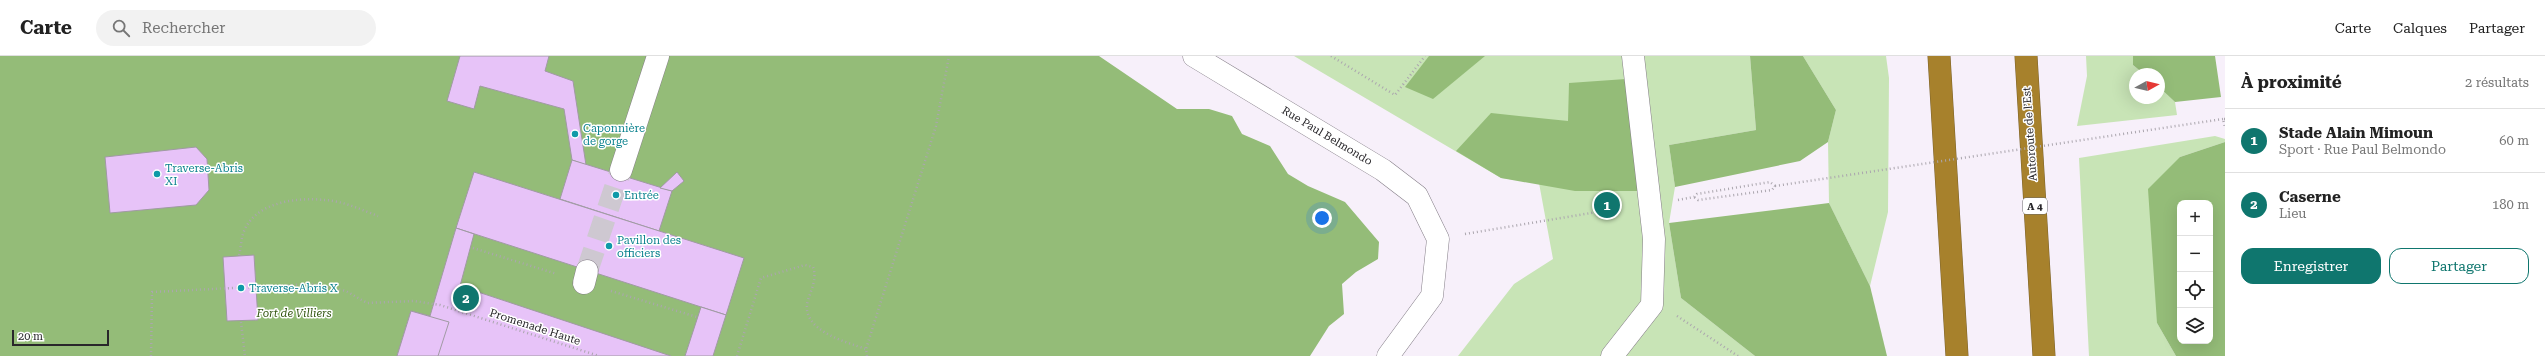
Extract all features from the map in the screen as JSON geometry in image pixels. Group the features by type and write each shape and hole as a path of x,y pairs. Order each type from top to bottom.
{"highway":[{"path":"1939,56 1957,356"},
{"name":"Autoroute de l’Est","path":"2026,56 2044,356"}],"street":[{"path":"620,170 641,111 658,56"},
{"name":"Rue Paul Belmondo","path":"1194,56 1383,170 1416,196 1438,239"},
{"path":"1612,356 1652,305 1654,239 1633,56"},
{"path":"1388,356 1432,296 1438,239"}],"path":[{"path":"867,356 866,349 936,126 949,56"},
{"path":"1331,56 1395,95 1425,56"},
{"path":"1694,197 1698,200 1772,190 1775,186 2224,119 2225,128"},
{"path":"1438,239 1528,222 1694,197 1697,194 1770,182 1775,186"},
{"path":"240,255 243,233 253,217 269,206 305,200 326,200 378,216"},
{"path":"737,356 761,278 805,265 813,267 816,274 807,303 809,316 816,326 829,335 866,349"},
{"name":"Promenade Haute","path":"151,356 152,292 313,284 346,291 367,303 414,301 440,305 600,356"},
{"path":"1652,305 1686,320 1738,356"},
{"path":"241,322 245,356"}],"green space":[{"name":"Fort de Villiers","path":"0,56 1099,56 1177,109 1209,109 1232,116 1242,134 1270,146 1288,174 1308,186 1345,202 1379,242 1378,259 1356,272 1342,284 1344,314 1329,326 1310,356 0,356"},
{"path":"1294,56 1750,56 1756,130 1669,145 1675,187 1669,223 1681,298 1755,356 1458,356 1514,284 1553,259 1539,183 1501,178"},
{"path":"1429,56 1485,56 1433,99 1405,87"},
{"path":"1750,56 1803,56 1836,110 1828,142 1800,161 1675,187 1669,145 1756,130"},
{"path":"1803,56 1886,56 1889,78 1888,212 1870,286 1829,203 1828,142 1836,110"},
{"path":"2086,56 2133,56 2133,65 2137,68 2129,68 2129,104 2165,104 2165,93 2175,102 2177,115 2077,126 2087,76"},
{"path":"2133,56 2215,56 2221,97 2175,102 2165,93 2165,68 2137,68 2133,65"},
{"path":"1626,79 1639,191 1575,191 1501,178 1456,151 1491,113 1568,121 1569,83"},
{"path":"2215,136 2225,139 2225,142 2180,157 2157,323 2176,356 2089,356 2079,158"},
{"path":"2225,142 2225,356 2176,356 2157,323 2148,189 2180,157"},
{"path":"1829,203 1870,286 1887,356 1755,356 1681,298 1669,223"}],"building":[{"name":"Caponnière de gorge","path":"460,56 549,56 545,71 573,81 586,165 572,160 564,109 480,86 474,109 447,101"},
{"name":"Traverse-Abris XI","path":"196,147 207,159 209,190 196,205 110,213 105,157"},
{"name":"Entrée","path":"572,160 672,191 659,231 560,199"},
{"name":"Pavillon des officiers","path":"474,172 744,258 726,315 456,228"},
{"path":"677,172 684,181 672,191 660,188"},
{"path":"456,228 474,234 460,286 671,356 397,356 411,311 430,316"},
{"name":"Traverse-Abris X","path":"254,255 258,320 227,321 223,257"},
{"path":"701,307 726,315 713,356 685,356"},
{"path":"411,311 449,322 438,356 397,356"}],"tunnel":[{"path":"587,271 621,170"}],"place":[{"name":"Caponnière de gorge","path":"575,134"},
{"name":"Traverse-Abris XI","path":"157,174"},
{"name":"Entrée","path":"616,195"},
{"name":"Stade Alain Mimoun","path":"1607,205"},
{"name":"Pavillon des officiers","path":"609,246"},
{"name":"Traverse-Abris X","path":"241,288"},
{"name":"Caserne","path":"466,298"}]}
